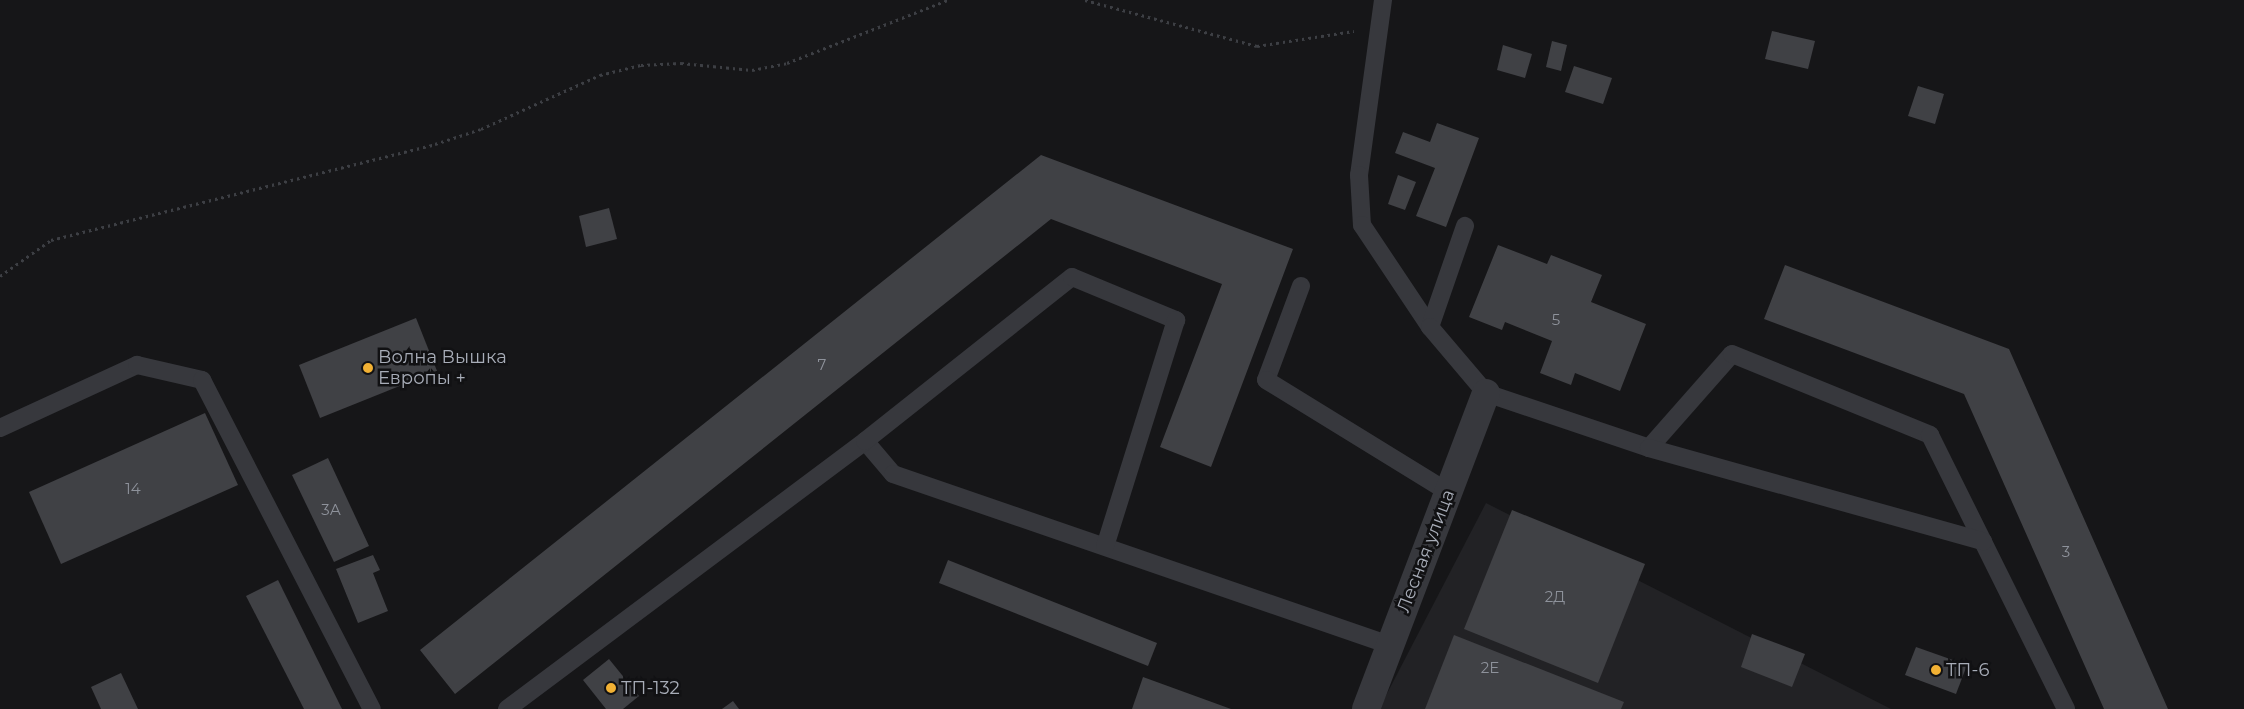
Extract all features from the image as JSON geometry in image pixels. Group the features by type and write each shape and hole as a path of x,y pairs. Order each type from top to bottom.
{"street":[{"name":"Лесная улица","path":"1366,709 1486,393"}],"lane":[{"path":"1383,0 1359,175 1362,224 1430,327 1486,393 1650,448 1983,542"},
{"path":"1430,327 1465,226"},
{"path":"507,709 866,441 1072,277 1176,320 1105,546"},
{"path":"1301,286 1266,380 1448,492"},
{"path":"1650,448 1732,354 1930,435 2066,709"},
{"path":"0,428 137,365 202,380 372,709"},
{"path":"866,441 893,474 1390,645"}],"path":[{"path":"0,276 51,240 435,144 481,129 600,75 641,66 681,62 752,70 787,63 948,0"},
{"path":"1085,0 1257,46 1379,27"}],"shaded area":[{"path":"1486,503 1891,709 1379,709"}],"building":[{"path":"1772,31 1815,41 1808,69 1765,59"},
{"path":"1552,41 1567,45 1561,71 1546,67"},
{"path":"1503,45 1532,54 1525,78 1497,70"},
{"path":"1574,66 1612,78 1603,104 1565,92"},
{"path":"1918,86 1944,94 1935,124 1908,116"},
{"path":"1437,123 1479,138 1446,227 1416,216 1435,168 1395,153 1403,132 1430,142"},
{"path":"1041,155 1293,249 1211,467 1160,447 1222,284 1051,219 455,694 420,650"},
{"path":"1398,175 1416,182 1405,210 1388,204"},
{"path":"609,208 617,239 586,247 579,216"},
{"path":"1498,245 1547,264 1551,255 1602,275 1591,302 1646,324 1620,391 1575,373 1571,385 1540,373 1552,341 1505,322 1502,330 1469,317"},
{"path":"1785,265 2009,349 2168,709 2104,709 1964,394 1764,319"},
{"name":"Волна Вышка Европы +","path":"416,318 437,371 320,418 299,365"},
{"path":"205,413 238,485 61,564 29,492"},
{"path":"328,458 369,546 334,562 292,475"},
{"path":"1512,510 1645,564 1598,683 1464,629"},
{"path":"373,555 380,570 373,573 388,611 358,623 336,569"},
{"path":"948,560 1157,643 1148,666 939,583"},
{"path":"278,580 342,709 304,709 246,596"},
{"path":"1752,634 1805,654 1792,687 1741,667"},
{"path":"1454,635 1624,702 1621,709 1425,709"},
{"name":"ТП-6","path":"1916,647 1967,665 1956,694 1905,675"},
{"name":"ТП-132","path":"609,659 639,696 623,709 606,709 583,680"},
{"path":"121,673 138,709 101,709 91,687"},
{"path":"1143,677 1231,709 1132,709"},
{"path":"733,701 739,709 722,709"}],"place":[{"name":"Волна Вышка Европы +","path":"368,368"},
{"name":"ТП-6","path":"1936,670"},
{"name":"ТП-132","path":"611,688"}]}
